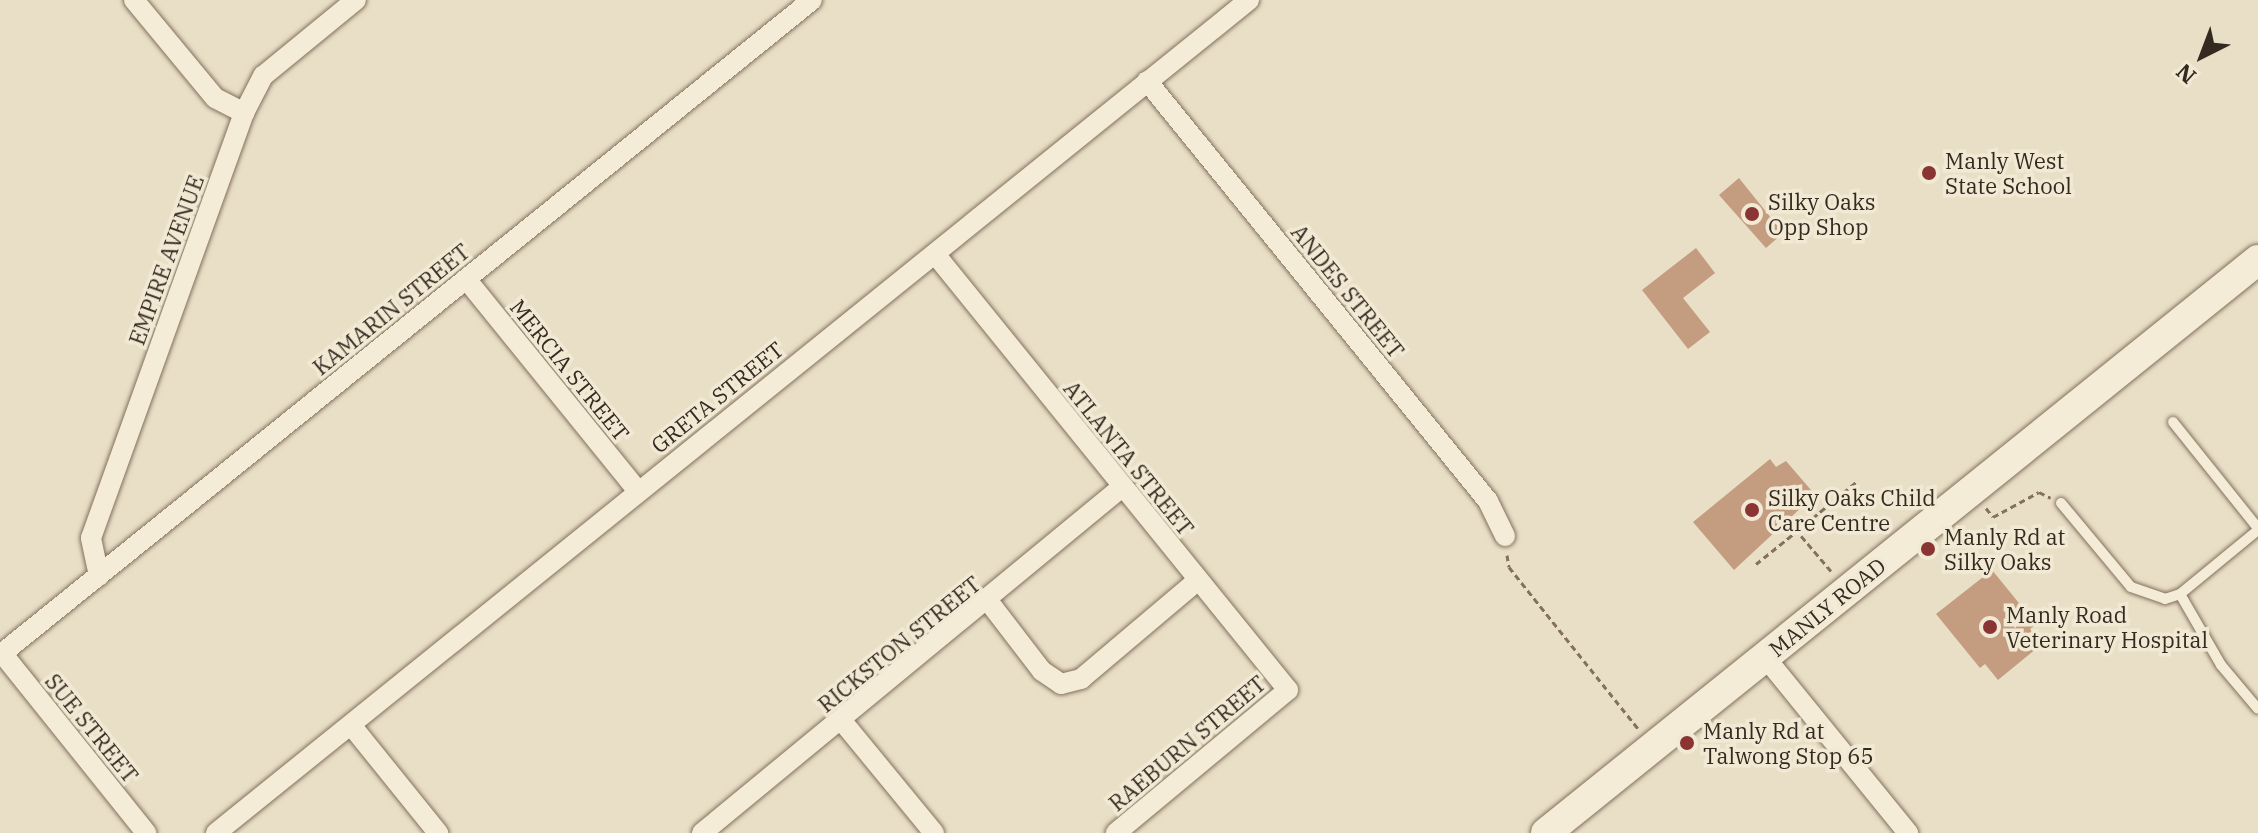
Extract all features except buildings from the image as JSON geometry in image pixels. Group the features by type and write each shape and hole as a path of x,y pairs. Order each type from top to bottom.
{"main road":[{"name":"MANLY ROAD","path":"1546,833 2258,260"}],"street":[{"path":"134,0 215,98 244,113"},
{"name":"EMPIRE AVENUE","path":"99,576 91,538 244,113 263,76 356,0"},
{"name":"KAMARIN STREET","path":"1,654 812,0"},
{"name":"GRETA STREET","path":"216,833 1249,0"},
{"name":"ANDES STREET","path":"1147,81 1488,501 1505,536"},
{"name":"ATLANTA STREET","path":"935,254 1288,690"},
{"name":"MERCIA STREET","path":"467,280 638,491"},
{"name":"RICKSTON STREET","path":"702,833 989,602 1122,487"},
{"path":"989,602 1042,671 1061,684 1081,679 1197,581"},
{"name":"SUE STREET","path":"1,654 146,833"},
{"path":"1765,657 1908,833"},
{"name":"RAEBURN STREET","path":"1116,833 1288,690"},
{"path":"842,721 934,833"},
{"path":"351,725 438,833"}],"lane":[{"path":"2061,503 2131,587 2165,599 2180,594 2258,529 2173,422"},
{"path":"2180,594 2221,665 2258,709"}],"path":[{"path":"1756,564 1856,482"},
{"path":"1986,508 1993,517 2039,492 2061,503"},
{"path":"1797,531 1833,573"},
{"path":"1505,536 1509,567 1639,730"}],"place":[{"name":"Manly West State School","path":"1929,173"},
{"name":"Silky Oaks Opp Shop","path":"1752,214"},
{"name":"Silky Oaks Child Care Centre","path":"1752,510"},
{"name":"Manly Rd at Silky Oaks","path":"1928,549"},
{"name":"Manly Road Veterinary Hospital","path":"1990,627"},
{"name":"Manly Rd at Talwong Stop 65","path":"1687,743"}]}
